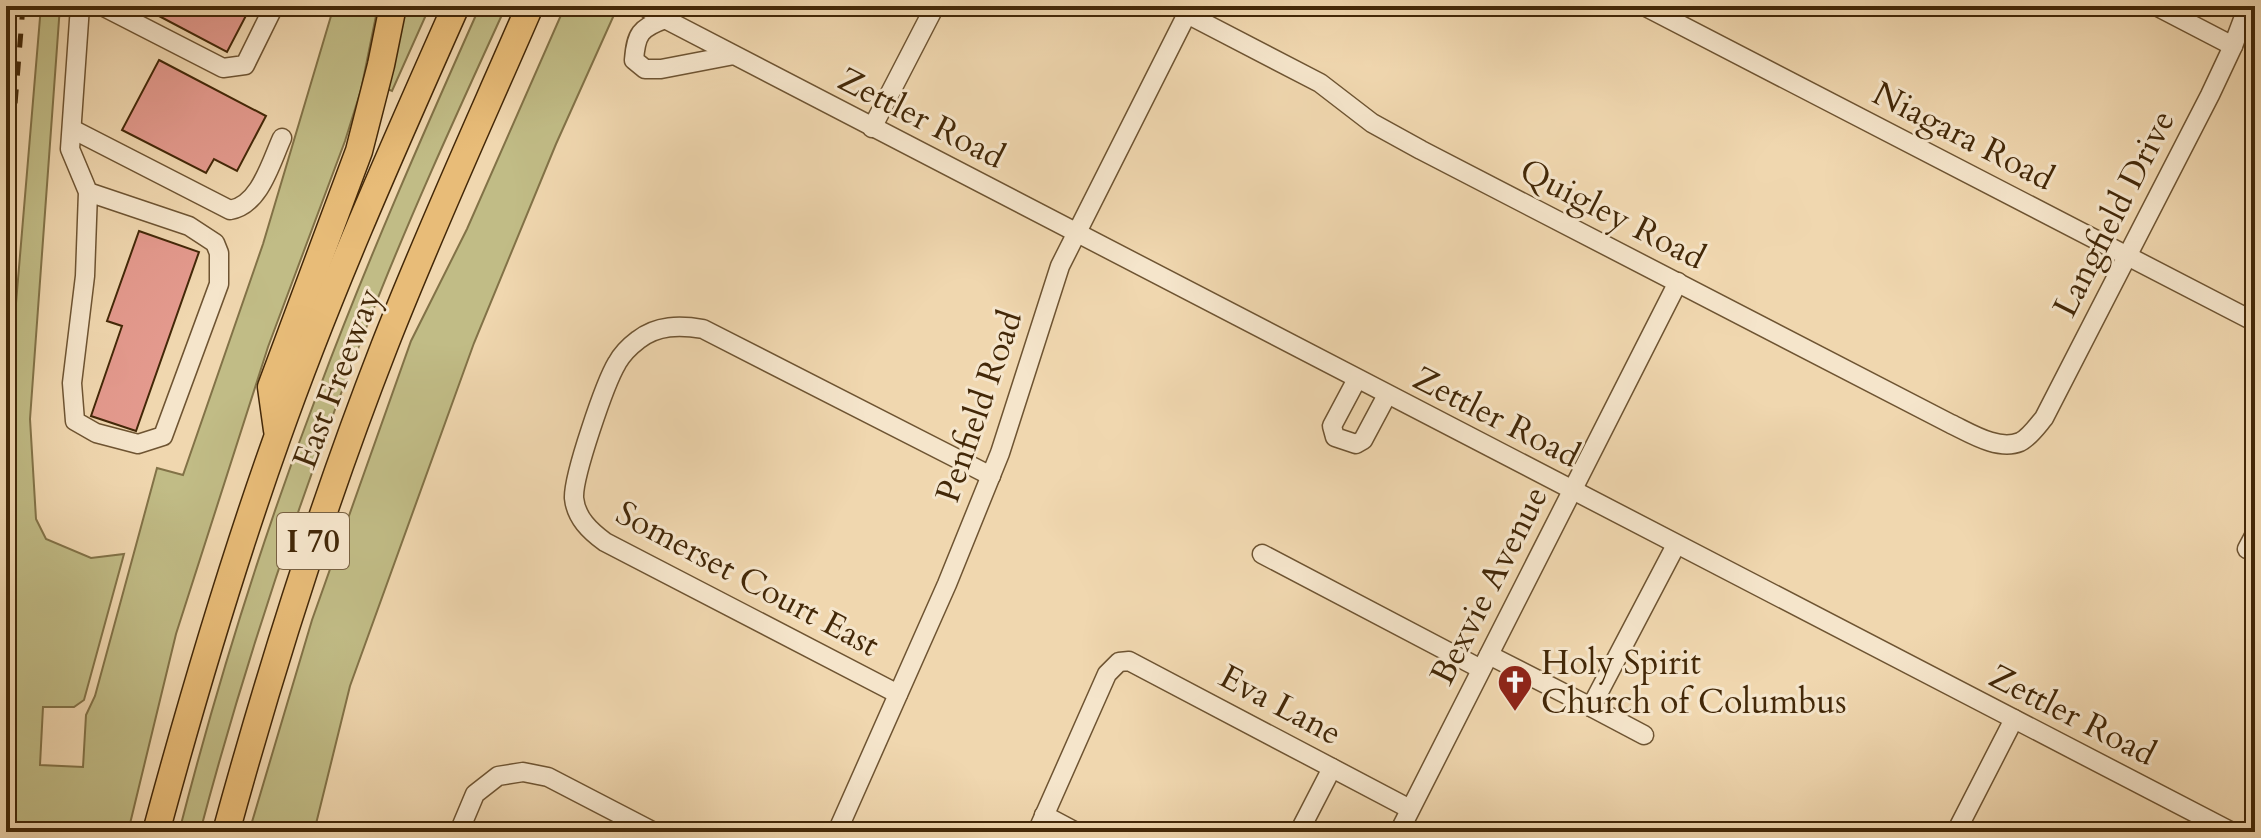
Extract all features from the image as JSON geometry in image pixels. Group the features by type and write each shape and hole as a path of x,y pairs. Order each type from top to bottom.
{"highway":[{"path":"278,435 271,387 359,151 393,6"},
{"name":"East Freeway","path":"156,832 219,611 278,435 374,191 456,6"},
{"name":"East Freeway","path":"226,832 304,566 361,407 420,258 530,6"}],"street":[{"path":"80,6 70,149 88,192 85,276 72,383 75,421 96,433 138,444 163,436 219,284 219,253 215,243 189,226 88,192"},
{"path":"102,6 223,68 245,65 274,6"},
{"name":"Zettler Road","path":"643,6 872,128 2232,832"},
{"path":"872,128 935,6"},
{"name":"Niagara Road","path":"1644,6 2255,322"},
{"path":"2156,6 2233,46"},
{"name":"Langfield Drive","path":"2022,441 2044,418 2233,46 2248,6"},
{"name":"Penfield Road","path":"837,832 991,476 1060,266 1189,10"},
{"name":"Quigley Road","path":"1189,10 1320,83 1372,123 1421,150 1982,439 2006,444 2022,441"},
{"path":"665,19 645,26 635,42 634,60 645,69 661,69 734,55"},
{"path":"72,129 230,210 239,208 258,190 282,138"},
{"name":"Bexvie Avenue","path":"1399,832 1678,282"},
{"name":"Somerset Court East","path":"898,694 591,532 576,509 574,497 577,474 611,375 627,350 651,332 685,326 718,335 991,476"},
{"path":"1357,379 1332,426 1335,437 1356,444 1363,440 1387,395"},
{"path":"1591,707 1676,545"},
{"path":"1262,554 1485,662 1591,707 1644,735"},
{"name":"Eva Lane","path":"1040,824 1107,674 1119,662 1135,662 1410,809"},
{"path":"1956,832 2014,719"},
{"path":"1299,832 1332,768"},
{"path":"459,832 475,794 498,776 523,772 548,777 654,832"},
{"path":"1040,824 1076,832"}],"shaded area":[{"path":"41,6 60,6 30,419 36,519 46,539 91,558 124,554 84,700 74,707 43,707 40,765 83,767 86,715 95,696 157,468 183,475 263,244 331,16 330,6 378,6 361,90 345,141 268,347 176,634 128,832 6,832 6,422"},
{"path":"405,6 430,6 392,91 387,89"},
{"path":"480,6 506,6 402,239 322,445 257,637 200,832 179,832 242,610 298,446 376,246"},
{"path":"565,6 618,6 556,144 474,343 350,686 314,832 249,832 312,620 411,341 467,229"}],"building":[{"path":"140,6 251,6 227,52"},
{"path":"159,60 266,116 237,171 214,159 206,173 122,130"},
{"path":"139,231 199,252 136,431 91,416 122,326 107,321"}],"railway":[{"path":"6,215 23,6"}],"place":[{"name":"Holy Spirit Church of Columbus","path":"1515,713"}]}
